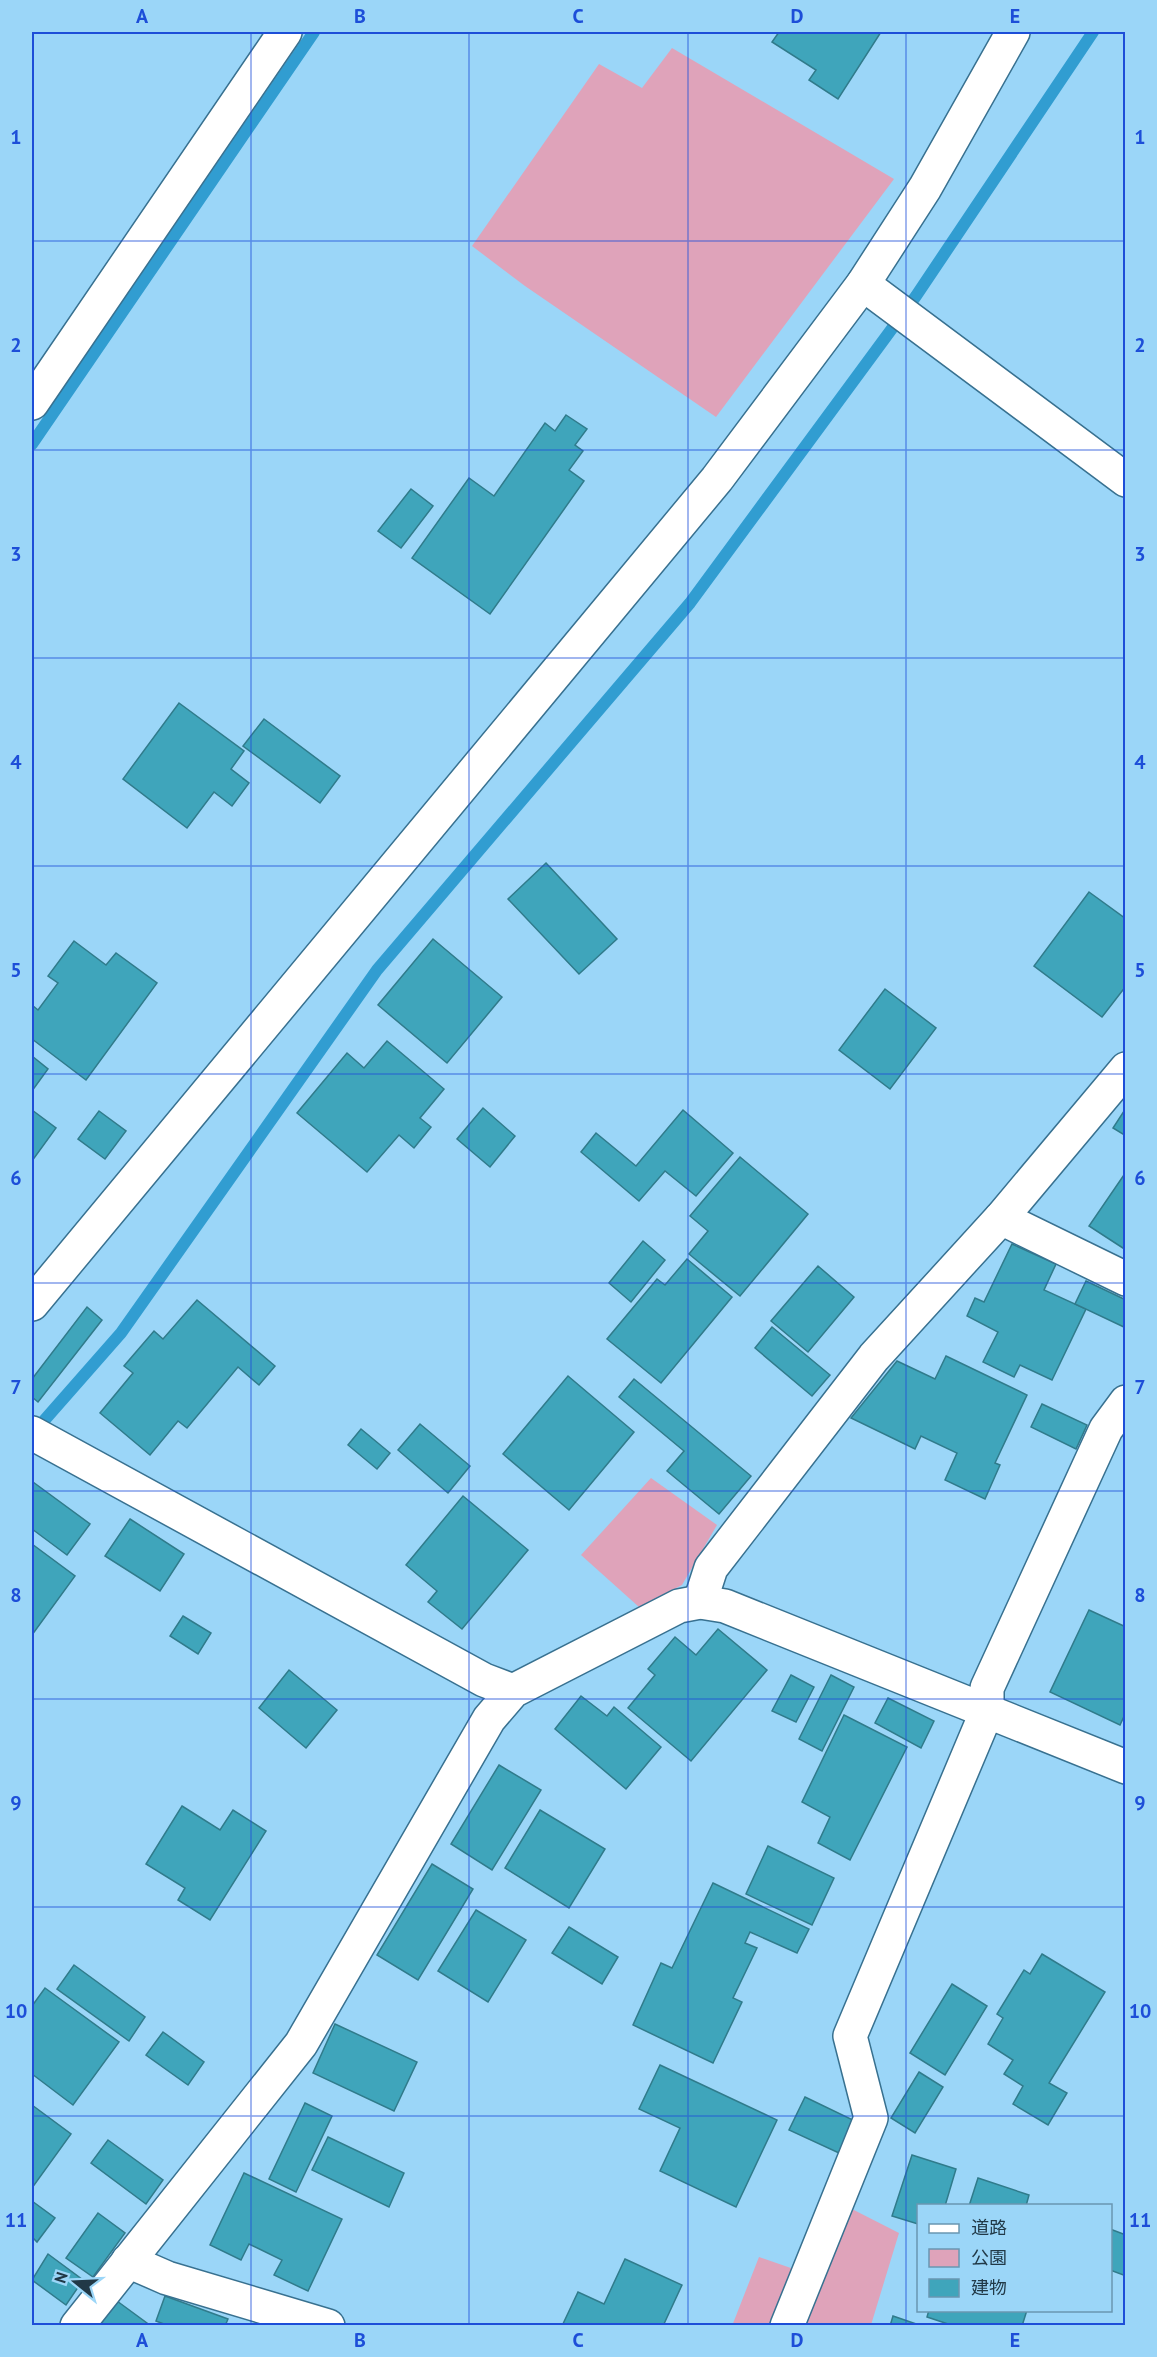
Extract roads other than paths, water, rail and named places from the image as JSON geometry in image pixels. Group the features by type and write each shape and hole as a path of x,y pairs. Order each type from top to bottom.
{"street":[{"path":"32,403 285,32"},
{"path":"32,1304 717,479 863,284 925,188 1013,32"},
{"path":"863,284 1125,480"},
{"path":"700,1602 711,1568 874,1357 1001,1218 1125,1069"},
{"path":"1001,1218 1125,1279"},
{"path":"787,2325 870,2118 850,2036 987,1711 987,1688 1106,1430 1125,1402"},
{"path":"35,1435 484,1680 513,1691"},
{"path":"77,2325 301,2044 489,1719 513,1691 679,1606 700,1602 725,1606 1125,1767"},
{"path":"129,2261 167,2278 328,2325"}],"waterway":[{"path":"32,444 314,32"},
{"path":"34,1432 121,1333 377,970 690,603 916,296 1093,32"}]}
